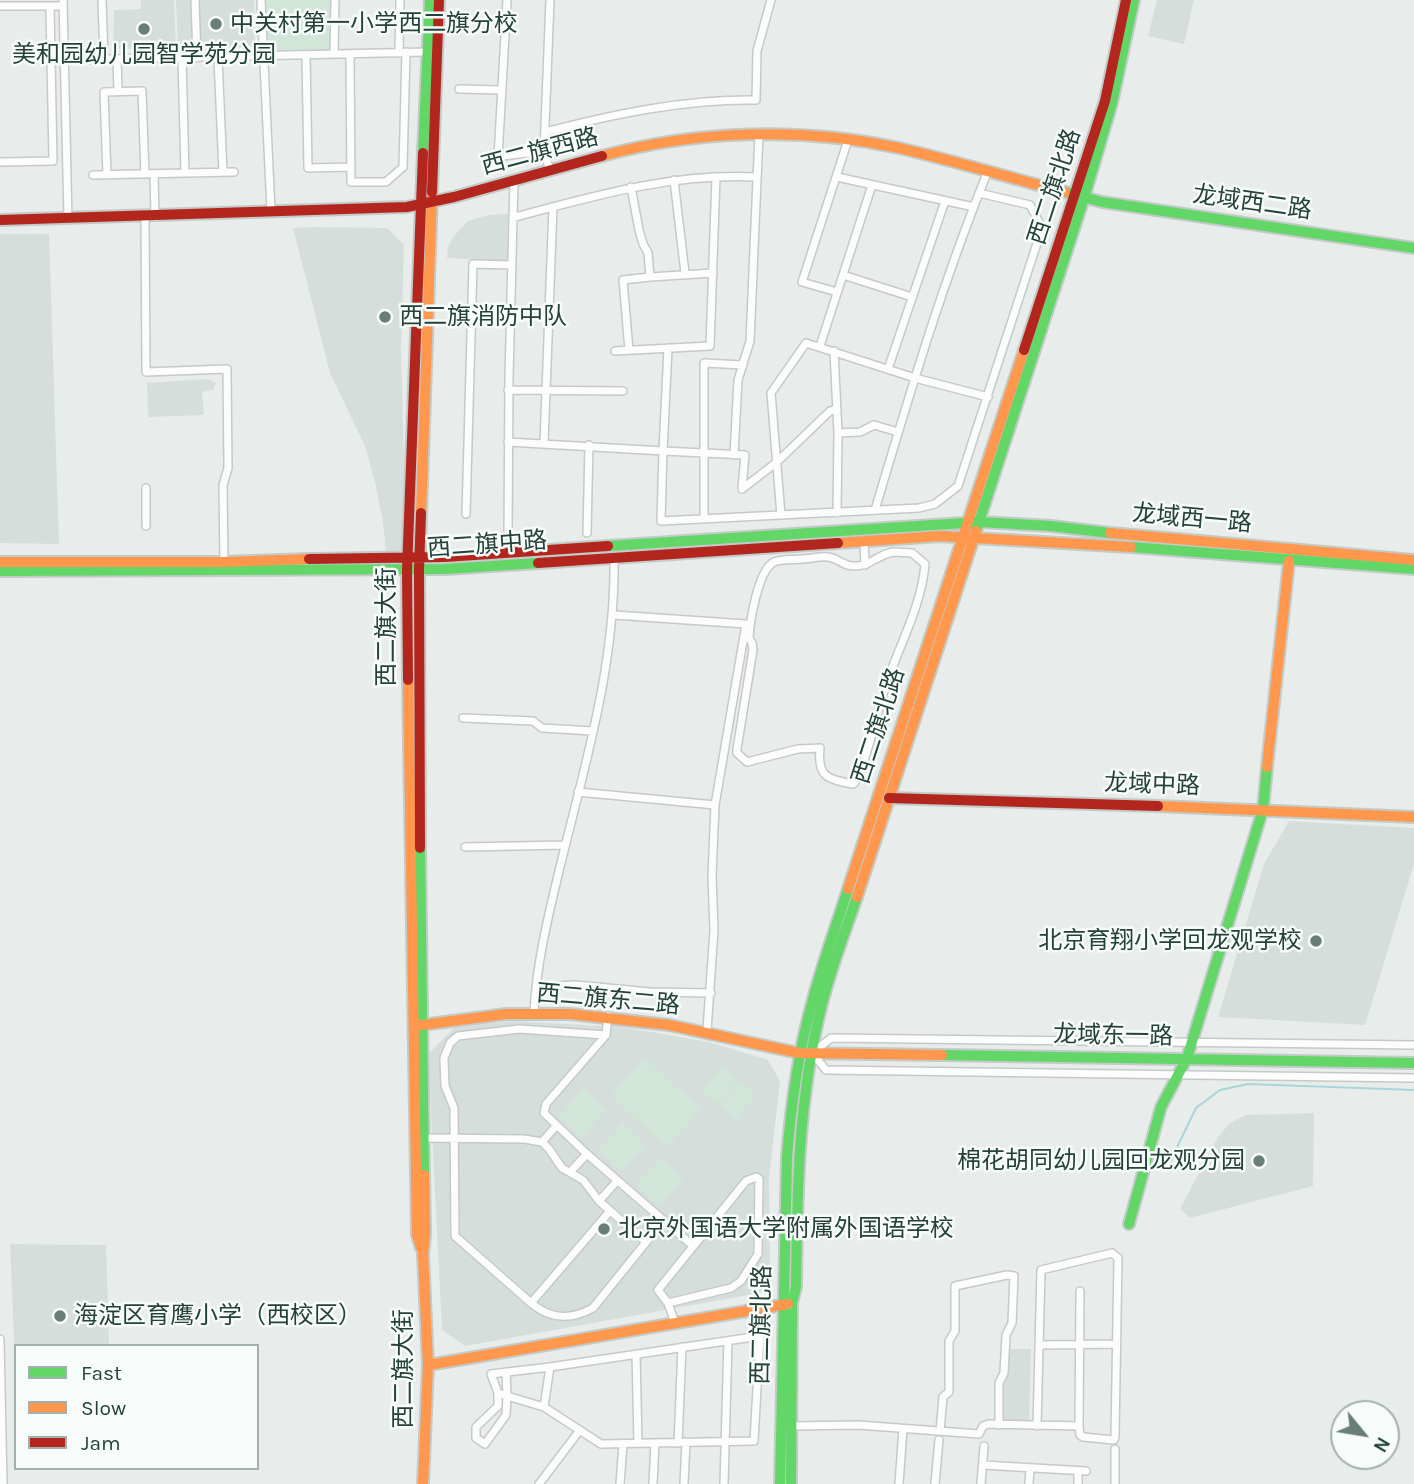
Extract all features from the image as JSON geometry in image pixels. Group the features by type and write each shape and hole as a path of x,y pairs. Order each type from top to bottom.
{"main road":[{"name":"西二旗大街","path":"427,204 427,52 430,0"},
{"name":"西二旗大街","path":"423,1254 417,1235 414,354 427,204 439,0"},
{"name":"西二旗北路","path":"780,1484 788,1304 796,1287 798,1156 822,1004 980,522 1080,197 1105,101 1126,0"},
{"name":"西二旗北路","path":"791,1484 787,1157 799,1053 816,988 966,523 1112,103 1135,0"},
{"name":"西二旗西路","path":"0,220 150,217 427,204 622,151 668,142 759,134 848,139 898,148 1080,197"},
{"name":"龙域西二路","path":"1080,197 1414,248"},
{"name":"龙域西一路","path":"966,523 1051,526 1414,560"},
{"name":"西二旗中路","path":"0,571 223,567 243,560 414,558 966,523"},
{"name":"西二旗中路","path":"0,562 413,570 911,536 975,537"},
{"name":"龙域西一路","path":"975,537 1414,569"},
{"path":"1129,1224 1161,1107 1187,1058 1263,810 1289,561"},
{"name":"龙域中路","path":"889,799 1414,817"},
{"name":"西二旗东二路","path":"416,1026 534,1013 608,1016 707,1030 812,1054"},
{"name":"西二旗大街","path":"416,1026 423,1138 423,1254 428,1365 423,1484"},
{"name":"龙域东一路","path":"812,1054 1414,1063"},
{"path":"428,1365 788,1304"}],"street":[{"path":"102,0 104,59"},
{"path":"195,0 197,58"},
{"path":"261,0 271,210"},
{"path":"334,54 335,0"},
{"path":"351,54 351,182 386,181 402,167 400,0"},
{"path":"498,157 507,0"},
{"path":"550,0 544,151 550,171"},
{"path":"545,132 645,110 714,101 756,100 757,51 771,0"},
{"path":"0,6 63,3 68,219"},
{"path":"0,162 53,161 46,4"},
{"path":"65,60 427,52"},
{"path":"306,55 309,168 350,167"},
{"path":"182,58 185,173"},
{"path":"218,58 223,172"},
{"path":"117,59 118,91"},
{"path":"459,89 502,90"},
{"path":"107,175 104,92 142,91 150,174 146,372 228,369 228,468 223,485 223,567"},
{"path":"734,455 738,380 750,341 759,134"},
{"path":"837,292 802,282 848,139"},
{"path":"486,158 544,151"},
{"path":"875,510 915,379 988,171"},
{"path":"93,175 234,172"},
{"path":"615,351 710,346 716,177"},
{"path":"514,217 631,187 674,180 756,177"},
{"path":"837,177 974,207"},
{"path":"508,536 514,180"},
{"path":"674,180 685,273"},
{"path":"820,346 872,185"},
{"path":"631,187 641,237 648,253 650,277"},
{"path":"668,348 661,522 931,506 958,486 1042,228 1030,205 979,193"},
{"path":"888,369 945,201"},
{"path":"544,443 553,207"},
{"path":"466,514 473,264 512,265"},
{"path":"629,350 623,280 685,273 713,273"},
{"path":"843,275 912,297"},
{"path":"782,515 771,393 806,343 915,379 988,397"},
{"path":"834,351 838,433 837,513"},
{"path":"704,519 704,363 743,365"},
{"path":"509,390 623,391"},
{"path":"508,442 745,455 742,489 776,462 830,411 836,409"},
{"path":"838,433 860,432 874,425 898,432"},
{"path":"587,533 589,446"},
{"path":"146,488 146,526"},
{"path":"864,540 865,565"},
{"path":"894,552 912,553 925,564 915,607 888,679 857,780 853,784 824,775 820,770 821,748 798,749 747,762 737,753 737,748 753,650 749,638 750,626 764,573 775,562 828,557 843,565 865,565 880,554 894,552"},
{"path":"534,1013 550,909 593,731 614,615 614,557"},
{"path":"614,615 746,624 715,805 711,993 707,1030"},
{"path":"463,718 533,721 542,729 593,731"},
{"path":"578,792 715,805"},
{"path":"465,847 565,845"},
{"path":"537,987 575,985 650,992 711,993"},
{"path":"608,1016 606,1035 546,1104 545,1115 692,1245"},
{"path":"606,1035 519,1028 454,1038 447,1046 444,1058 445,1086 454,1108 455,1236 541,1311 563,1317 584,1313 593,1308 664,1220"},
{"path":"1414,1045 831,1038 812,1054 826,1070 1414,1078"},
{"path":"542,1142 556,1126"},
{"path":"423,1138 524,1139 542,1142 559,1166 585,1182 599,1201 646,1242"},
{"path":"570,1172 587,1154"},
{"path":"668,1303 731,1287 741,1281 758,1254 760,1179 756,1177 746,1181 658,1290 668,1303 675,1323"},
{"path":"599,1201 617,1181"},
{"path":"531,1303 610,1211"},
{"path":"1037,1426 1041,1270 1112,1253 1118,1258 1115,1437 1114,1440 1080,1435 1080,1291"},
{"path":"940,1431 943,1397 949,1392 949,1341 954,1331 955,1286 1007,1275 1014,1276 1012,1323 1006,1335 1004,1373 999,1383 999,1425"},
{"path":"498,1393 507,1396 544,1407 601,1444 754,1441 760,1336 491,1374 498,1393 498,1406 476,1427 476,1437 485,1444 506,1415 507,1396 506,1372"},
{"path":"0,1339 3,1484"},
{"path":"724,1484 728,1340"},
{"path":"1040,1345 1117,1344"},
{"path":"682,1347 684,1484"},
{"path":"636,1354 638,1443"},
{"path":"544,1407 550,1367"},
{"path":"792,1426 858,1425 979,1434 983,1426 1079,1426"},
{"path":"899,1484 903,1429"},
{"path":"539,1484 580,1430"},
{"path":"935,1484 939,1440"},
{"path":"653,1484 655,1443"},
{"path":"620,1484 623,1444"},
{"path":"981,1484 984,1446"},
{"path":"1115,1449 1115,1484"},
{"path":"983,1465 1082,1471 1078,1484"},
{"path":"1029,1484 1030,1468"}],"shaded area":[{"name":"美和园幼儿园智学苑分园","path":"141,0 174,0 176,48 113,49 114,10 141,9"},
{"name":"中关村第一小学西二旗分校","path":"176,0 254,0 255,47 178,49"},
{"path":"1157,0 1194,0 1184,44 1148,36"},
{"path":"508,214 507,262 447,258 453,237 468,221 488,215"},
{"path":"293,228 387,228 404,245 401,347 404,462 402,553 386,554 383,522 365,446 330,373"},
{"path":"0,234 49,234 59,544 0,543"},
{"path":"207,379 216,383 213,390 202,392 204,415 148,417 147,383"},
{"name":"北京育翔小学回龙观学校","path":"1289,821 1414,828 1414,864 1365,1025 1218,1017 1264,864"},
{"name":"北京外国语大学附属外国语学校","path":"513,1021 620,1027 709,1042 768,1060 780,1081 769,1178 770,1280 760,1293 465,1346 442,1330 428,1054 454,1028"},
{"name":"棉花胡同幼儿园回龙观分园","path":"1314,1113 1313,1186 1190,1218 1180,1209 1218,1137 1230,1123 1246,1115"},
{"name":"海淀区育鹰小学（西校区）","path":"10,1244 106,1245 109,1344 14,1344"},
{"path":"1009,1349 1031,1349 1029,1422 1004,1421 1002,1402"}],"green space":[{"path":"261,0 335,0 334,54 263,57"},
{"path":"644,1058 701,1109 667,1147 611,1096"},
{"path":"722,1067 738,1080 718,1104 702,1091"},
{"path":"740,1081 756,1095 736,1119 720,1105"},
{"path":"584,1089 606,1111 581,1137 559,1116"},
{"path":"623,1123 645,1145 620,1171 598,1150"},
{"path":"661,1158 684,1179 658,1206 636,1184"}],"waterway":[{"path":"1167,1168 1196,1108 1220,1090 1248,1084 1414,1090"}],"traffic: fast":[{"path":"423,153 430,0"},
{"path":"976,531 1084,198 1112,103 1134,0"},
{"path":"1065,192 1102,202 1414,248"},
{"path":"608,546 980,522 1110,533"},
{"path":"1131,547 1414,569"},
{"path":"0,571 446,569 538,563"},
{"path":"1129,1224 1161,1107 1187,1058 1263,809 1267,767"},
{"path":"420,848 424,1175"},
{"path":"780,1484 787,1157 791,1118 807,1022 848,889"},
{"path":"791,1484 792,1303 796,1287 798,1180 803,1110 822,1004 857,897"},
{"path":"942,1055 1414,1063"}],"traffic: slow":[{"path":"602,156 675,141 750,134 788,134 863,141 899,148 1065,192"},
{"path":"421,513 432,192"},
{"path":"848,889 1024,350"},
{"path":"857,897 976,531"},
{"path":"1110,533 1414,560"},
{"path":"838,543 940,536 1131,547"},
{"path":"0,562 224,562 309,559"},
{"path":"1267,767 1289,561"},
{"path":"408,680 417,1235 421,1248"},
{"path":"1158,806 1414,817"},
{"path":"414,1026 506,1014 570,1014 669,1025 799,1053 942,1055"},
{"path":"423,1484 428,1365 423,1254 424,1175"},
{"path":"428,1365 788,1304"}],"traffic: jam":[{"path":"432,192 439,0"},
{"path":"1024,350 1105,101 1126,0"},
{"path":"408,680 407,570 423,153"},
{"path":"0,220 407,207 454,197 602,156"},
{"path":"420,848 421,513"},
{"path":"538,563 838,543"},
{"path":"309,559 445,557 608,546"},
{"path":"889,798 1158,806"}],"place":[{"name":"中关村第一小学西二旗分校","path":"216,24"},
{"name":"美和园幼儿园智学苑分园","path":"144,29"},
{"name":"西二旗消防中队","path":"385,317"},
{"name":"北京育翔小学回龙观学校","path":"1316,941"},
{"name":"棉花胡同幼儿园回龙观分园","path":"1259,1161"},
{"name":"北京外国语大学附属外国语学校","path":"604,1229"},
{"name":"海淀区育鹰小学（西校区）","path":"60,1316"}]}
